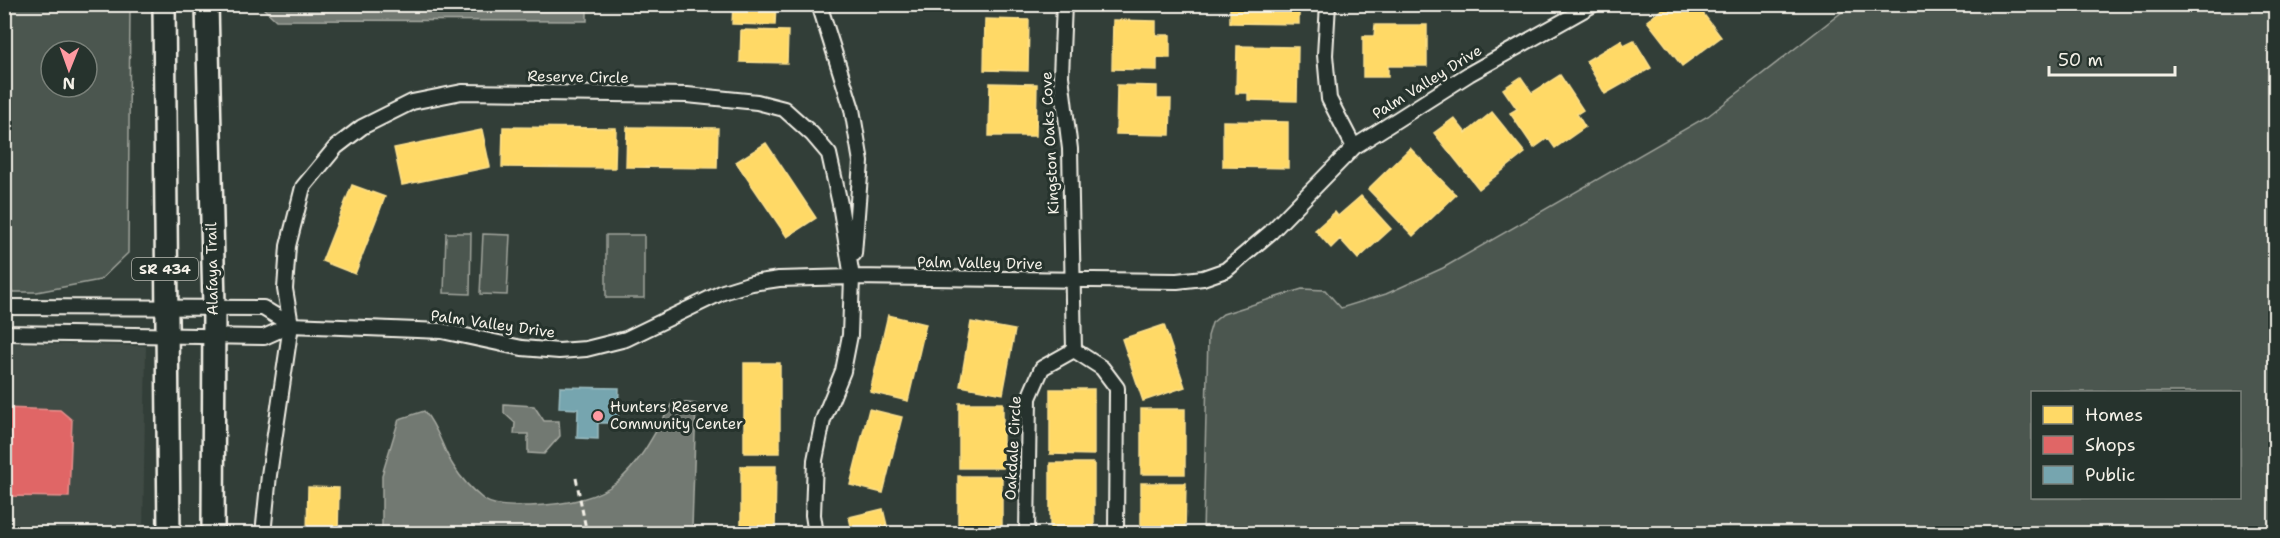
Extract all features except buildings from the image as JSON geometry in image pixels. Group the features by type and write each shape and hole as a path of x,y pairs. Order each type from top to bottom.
{"main road":[{"name":"SR 434","path":"164,4 169,534"},
{"path":"195,4 207,54"},
{"name":"Alafaya Trail","path":"207,4 214,306 213,534"}],"street":[{"path":"819,4 852,109 861,162 852,277"},
{"name":"Kingston Oaks Cove","path":"1064,4 1062,76 1070,149 1071,280"},
{"path":"1328,4 1325,56 1329,99 1354,147"},
{"name":"Palm Valley Drive","path":"4,333 264,337 291,325 442,331 522,348 586,349 645,332 696,304 752,283 804,278 852,277 1177,281 1203,278 1226,270 1271,232 1354,147 1469,74 1594,4"},
{"name":"Reserve Circle","path":"263,534 268,475 291,325 285,289 288,246 303,187 336,147 362,127 412,102 462,92 687,95 757,102 784,109 813,134 829,154 852,277 850,335 843,371 823,420 815,460 813,515 816,534"},
{"path":"1071,280 1074,350 1102,368 1117,388 1116,534"},
{"name":"Palm Valley Drive","path":"4,307 214,306 263,308 291,325"},
{"name":"Oakdale Circle","path":"1027,534 1029,398 1042,368 1074,350"}],"path":[{"path":"576,478 587,534"}],"shaded area":[{"path":"5,4 130,5 128,253 100,280 37,292 5,292"},
{"path":"264,4 587,5 587,21 276,20 264,9"},
{"path":"1851,5 2275,5 2275,533 1203,533 1208,336 1212,323 1223,314 1302,289 1325,290 1341,308 1386,294 1443,268 1708,116"},
{"path":"446,233 471,233 470,294 444,293"},
{"path":"483,234 510,235 507,295 480,294"},
{"path":"606,235 644,235 644,298 606,298"},
{"path":"5,343 146,346 143,533 5,534"},
{"path":"673,401 696,404 692,528 696,533 382,533 382,475 399,419 424,411 454,467 478,495 498,505 530,506 585,498 604,490 620,479 646,448"},
{"path":"504,404 534,406 544,421 559,421 560,436 544,454 528,453 528,434 514,434 515,423 504,413"}],"place":[{"name":"Hunters Reserve Community Center","path":"598,416"}]}
